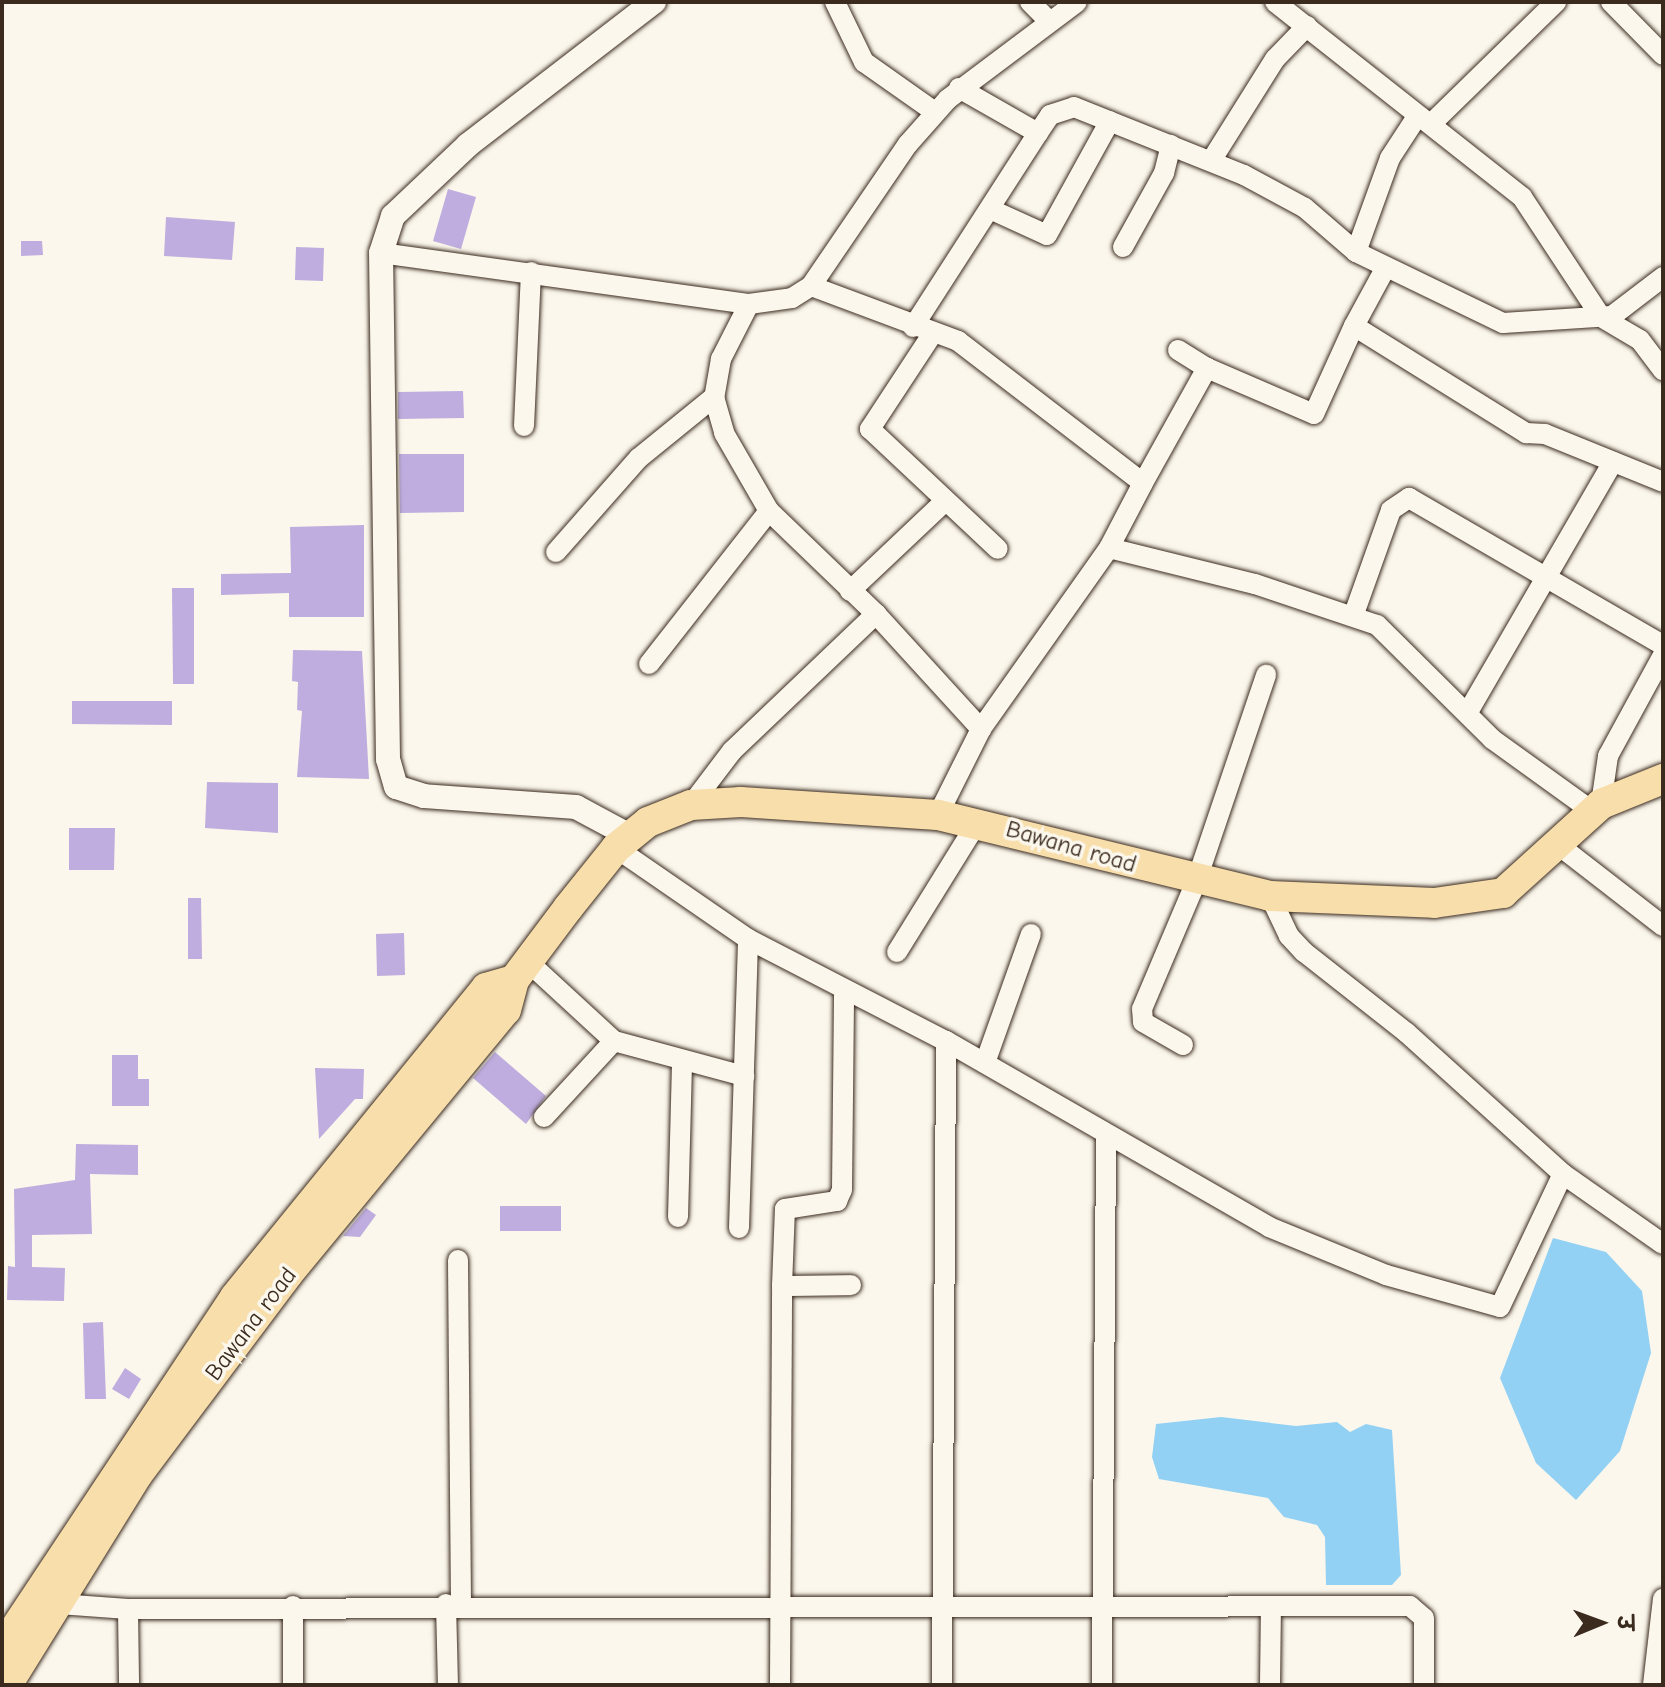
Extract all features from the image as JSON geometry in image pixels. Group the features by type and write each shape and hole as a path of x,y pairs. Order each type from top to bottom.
{"main road":[{"name":"Bawana road","path":"7,1685 49,1597 235,1297 343,1187 486,988 521,970 623,842 691,805 938,815 979,820 1196,882 1270,896 1468,900 1514,887 1561,847 1597,807 1663,779"},
{"name":"Bawana road","path":"2,1648 49,1597"}],"street":[{"path":"654,2 468,145 393,216 381,253 388,759 396,787 424,796 576,807 748,939 946,1041 1269,1227 1386,1275 1496,1308 1563,1174"},
{"path":"835,2 864,62 935,112"},
{"path":"1030,2 1049,21"},
{"path":"381,253 770,305 811,286 935,112 959,88 1077,2"},
{"path":"1275,2 1522,197 1601,317 1640,340 1663,370"},
{"path":"1356,252 1390,158 1425,119 1556,2"},
{"path":"1611,2 1663,55"},
{"path":"1211,161 1267,71 1307,26"},
{"path":"959,88 1038,133"},
{"path":"998,549 944,502 870,429 992,210 1038,133 1062,107 1110,121 1282,192 1356,252 1503,323 1601,317 1623,311 1663,277"},
{"path":"992,210 1047,235 1110,121"},
{"path":"1123,247 1164,173 1171,145"},
{"path":"1178,350 1207,368 1314,414 1354,326 1386,267"},
{"path":"524,426 531,272"},
{"path":"811,286 984,357 1143,483"},
{"path":"749,304 721,359 714,397 724,433 769,511 876,614 981,729"},
{"path":"1354,326 1526,433 1545,434 1663,482"},
{"path":"938,815 981,729 1057,613 1109,548 1207,368"},
{"path":"556,552 639,458 714,397"},
{"path":"1468,712 1550,579 1613,462"},
{"path":"1354,614 1374,549 1395,504 1403,499 1425,503 1663,645"},
{"path":"850,591 944,502"},
{"path":"649,664 769,511"},
{"path":"1109,548 1354,614 1391,634 1513,757 1597,807 1608,756 1663,655"},
{"path":"691,805 732,751 876,614"},
{"path":"1183,1045 1143,1022 1142,1009 1196,882 1266,675"},
{"path":"897,952 979,820"},
{"path":"1561,847 1663,926"},
{"path":"1270,896 1289,936 1304,952 1407,1033 1563,1174 1663,1244"},
{"path":"985,1063 1031,934"},
{"path":"739,1228 748,939"},
{"path":"521,970 614,1041 744,1076"},
{"path":"780,1685 785,1209 837,1201 842,1190 844,991"},
{"path":"544,1117 614,1041"},
{"path":"942,1685 946,1041"},
{"path":"678,1217 682,1061"},
{"path":"1102,1685 1106,1135"},
{"path":"448,1685 453,1604 458,1260"},
{"path":"782,1286 851,1285"},
{"path":"49,1597 128,1609 779,1603 1419,1610 1424,1685"},
{"path":"1653,1685 1663,1599"},
{"path":"293,1606 293,1685"},
{"path":"1270,1685 1271,1606"},
{"path":"128,1609 129,1685"}],"water":[{"path":"1553,1238 1606,1252 1642,1291 1651,1353 1620,1451 1576,1500 1536,1463 1500,1378"},
{"path":"1221,1417 1296,1426 1337,1422 1350,1432 1366,1424 1392,1430 1401,1575 1392,1585 1326,1585 1325,1537 1317,1525 1284,1517 1268,1498 1159,1479 1152,1457 1156,1424"}],"building":[{"path":"448,189 476,197 461,249 433,241"},
{"path":"166,217 235,222 232,260 164,256"},
{"path":"21,241 42,241 43,255 21,256"},
{"path":"296,247 324,248 323,281 295,280"},
{"path":"463,391 464,418 398,419 398,392"},
{"path":"399,454 464,454 464,512 400,513"},
{"path":"364,525 364,617 289,617 289,593 221,595 221,574 291,573 290,527"},
{"path":"172,588 194,588 194,684 173,684"},
{"path":"293,650 362,651 369,779 297,777 302,711 297,710 298,682 292,681"},
{"path":"72,701 172,701 172,725 72,724"},
{"path":"207,782 278,783 278,833 205,828"},
{"path":"69,828 115,828 114,870 69,870"},
{"path":"188,898 201,898 202,959 188,959"},
{"path":"404,933 405,975 377,976 376,934"},
{"path":"495,1052 546,1096 526,1124 473,1078"},
{"path":"112,1055 138,1055 138,1079 149,1079 149,1106 112,1106"},
{"path":"315,1068 364,1069 363,1099 355,1099 319,1139"},
{"path":"76,1144 138,1145 138,1175 90,1174 92,1234 32,1235 32,1267 65,1268 64,1301 7,1300 8,1266 15,1267 14,1189 75,1180"},
{"path":"500,1206 561,1206 561,1231 500,1231"},
{"path":"366,1208 376,1215 360,1237 343,1236"},
{"path":"103,1322 106,1399 85,1399 83,1323"},
{"path":"125,1368 141,1379 129,1399 112,1389"}]}
